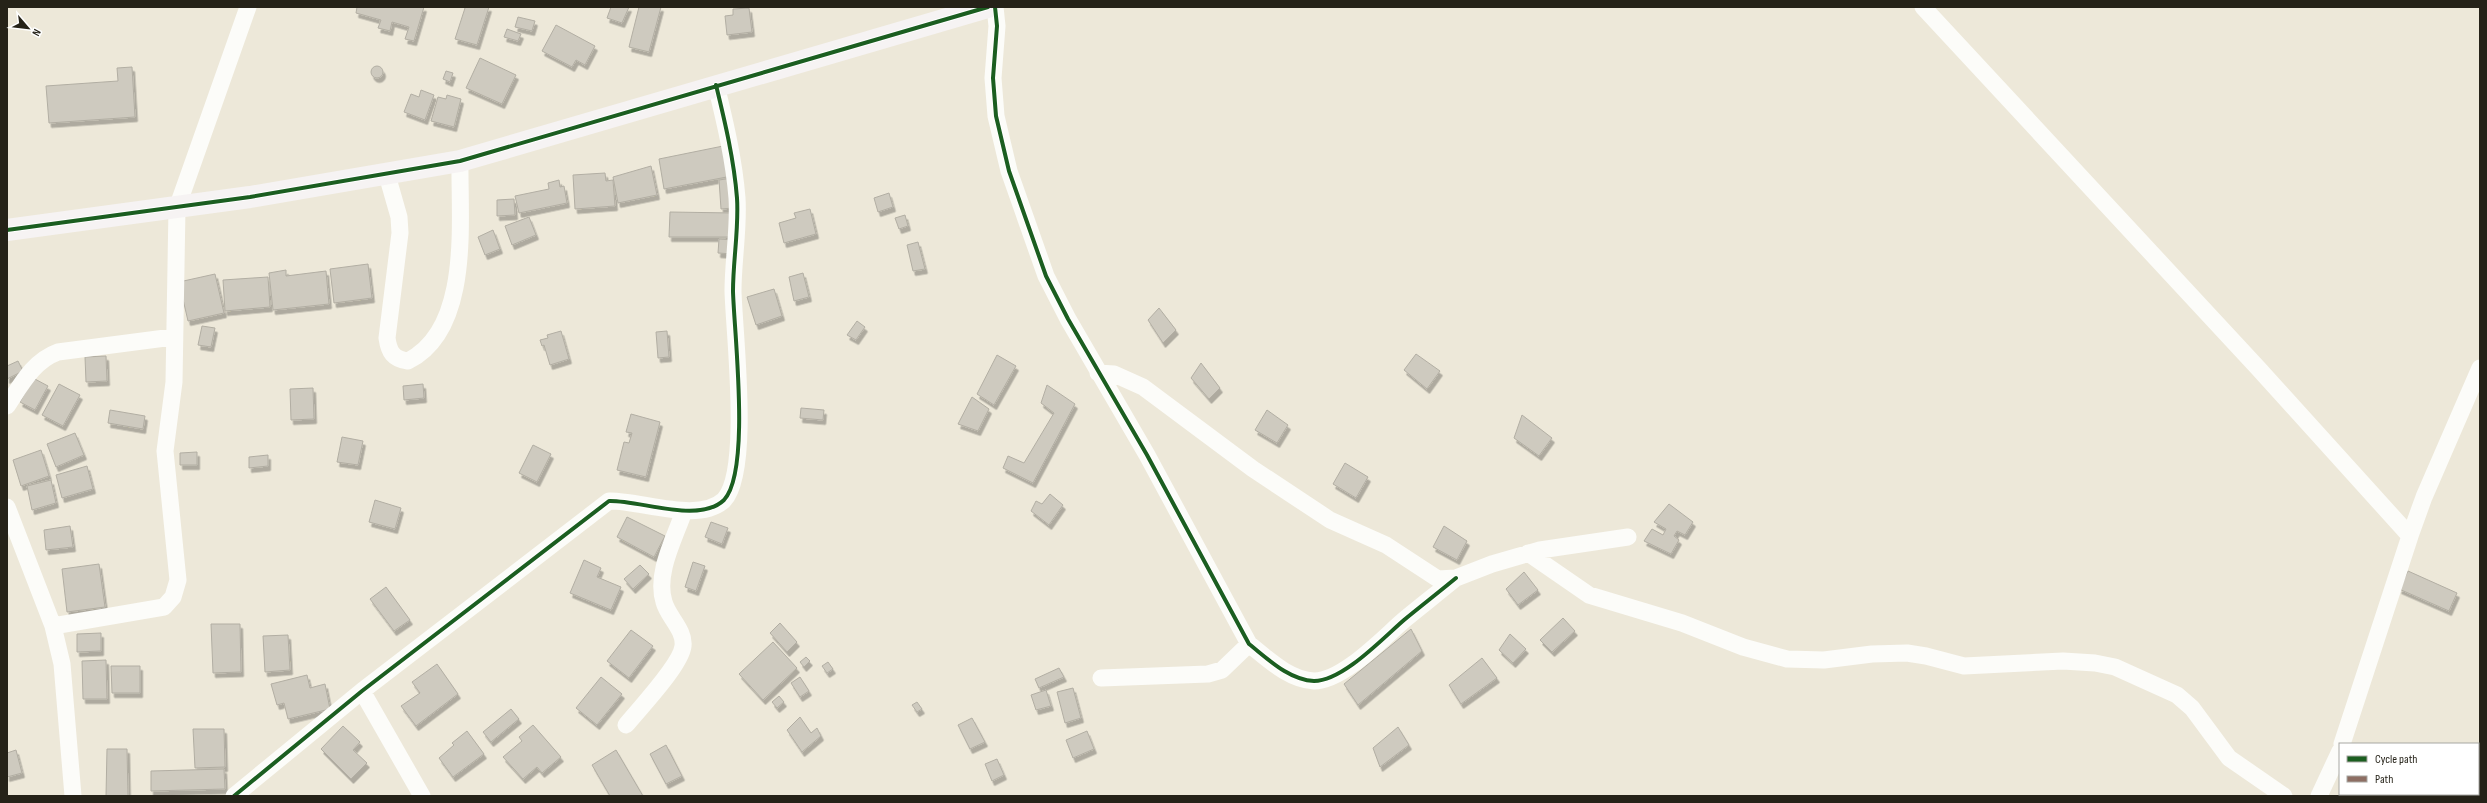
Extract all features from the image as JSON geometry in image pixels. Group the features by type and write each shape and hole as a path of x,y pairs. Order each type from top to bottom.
{"street":[{"path":"53,626 164,607 173,597 178,580 165,451 174,382 177,208 248,7"},
{"path":"7,230 177,208 460,161 716,85 988,7"},
{"path":"995,7 997,26 993,78 996,116 1009,170 1046,276 1098,373 1147,455 1249,644 1275,666 1298,677 1315,681 1328,678 1360,658 1456,578"},
{"path":"1923,7 2258,368 2410,536"},
{"path":"234,796 362,691 609,501 684,511 710,508 724,499 732,484 738,443 737,353 733,292 737,199 730,144 716,85"},
{"path":"387,174 399,217 400,233 387,338 388,349 393,356 408,360 417,356 432,340 451,306 456,283 459,241 460,161"},
{"path":"7,406 34,366 45,356 58,352 174,337"},
{"path":"2342,743 2410,536 2480,368"},
{"path":"1098,373 1114,374 1143,387 1253,470 1330,520 1402,554 1430,576 1444,580 1456,578 1492,564 1528,553 1583,542 1628,537"},
{"path":"7,507 53,626 62,664 73,796"},
{"path":"626,725 678,661 683,646 682,635 664,604 661,591 662,575 684,511"},
{"path":"1528,553 1589,595 1682,623 1743,647 1787,659 1824,660 1872,654 1907,653 1926,656 1964,666 2063,661 2095,663 2115,668 2177,695 2192,708 2229,758 2284,796"},
{"path":"1101,678 1208,674 1222,670 1249,644"},
{"path":"362,691 422,796"},
{"path":"2319,796 2339,753"}],"building":[{"path":"357,7 424,7 414,41 405,39 409,27 392,22 390,31 378,28 381,20 356,13"},
{"path":"463,7 489,7 477,45 455,39 465,8"},
{"path":"611,7 629,7 622,23 607,18"},
{"path":"639,7 661,7 649,52 629,47"},
{"path":"749,8 752,32 727,35 725,16 733,15 733,9"},
{"path":"518,17 535,21 532,31 515,27"},
{"path":"556,25 595,46 585,65 576,60 572,67 542,51"},
{"path":"507,29 521,34 518,41 504,37"},
{"path":"480,58 516,75 502,104 466,88"},
{"path":"379,66 382,67 382,77 375,78 372,77 371,70 372,67"},
{"path":"132,67 135,117 49,123 46,86 118,81 117,68"},
{"path":"446,71 453,73 450,82 443,79"},
{"path":"421,90 434,95 425,120 404,112 411,94 419,97"},
{"path":"447,95 461,99 454,127 431,121 438,97 446,99"},
{"path":"728,145 732,176 664,189 659,159"},
{"path":"651,166 657,195 618,203 613,177"},
{"path":"605,173 606,181 613,180 615,206 575,209 573,175"},
{"path":"732,178 733,208 721,209 719,180"},
{"path":"559,180 560,187 564,186 567,203 519,213 515,196 549,189 548,183"},
{"path":"889,193 893,207 878,212 874,198"},
{"path":"514,199 515,215 497,216 497,200"},
{"path":"810,209 816,234 784,243 779,223 796,218 794,213"},
{"path":"670,212 734,213 735,237 669,237"},
{"path":"905,215 908,226 899,229 895,218"},
{"path":"529,217 536,235 512,245 505,226"},
{"path":"493,230 500,249 485,255 478,237"},
{"path":"719,239 734,240 733,254 718,253"},
{"path":"918,242 925,269 913,271 907,245"},
{"path":"368,264 372,298 334,303 330,269"},
{"path":"286,270 286,276 326,271 329,304 273,310 269,273"},
{"path":"803,273 809,297 794,301 789,277"},
{"path":"215,274 224,313 188,321 179,282"},
{"path":"268,277 270,307 225,311 223,280"},
{"path":"774,289 782,316 756,325 747,297"},
{"path":"1159,308 1176,330 1163,343 1148,320"},
{"path":"857,321 865,327 856,340 847,335"},
{"path":"202,326 215,328 211,347 198,345"},
{"path":"561,331 569,359 550,365 544,345 542,346 540,340 548,338 547,335"},
{"path":"667,331 669,357 658,358 656,332"},
{"path":"1416,354 1440,371 1427,389 1404,370"},
{"path":"997,355 1016,366 994,405 977,394"},
{"path":"106,356 107,381 86,382 85,357"},
{"path":"18,361 23,371 7,379 7,366"},
{"path":"1201,363 1220,388 1209,399 1191,378"},
{"path":"33,378 48,386 35,410 20,402"},
{"path":"59,384 80,395 63,426 42,415"},
{"path":"423,384 424,398 404,400 403,386"},
{"path":"1047,385 1075,404 1033,483 1003,468 1008,456 1024,463 1054,413 1041,403"},
{"path":"313,388 314,419 291,420 290,389"},
{"path":"972,397 989,409 978,431 958,424"},
{"path":"801,408 824,410 823,420 800,418"},
{"path":"110,410 145,416 143,429 108,423"},
{"path":"1267,410 1288,425 1277,443 1255,430"},
{"path":"631,414 660,422 646,477 617,470 624,442 629,443 632,433 626,432"},
{"path":"1522,415 1552,438 1539,456 1514,438"},
{"path":"75,433 84,455 56,467 47,444"},
{"path":"342,437 363,441 358,465 337,462"},
{"path":"533,445 551,454 537,482 519,473"},
{"path":"41,450 49,476 21,486 13,460"},
{"path":"197,452 197,465 180,465 180,453"},
{"path":"268,455 268,466 249,468 249,457"},
{"path":"1345,463 1368,477 1356,498 1333,484"},
{"path":"87,466 93,489 62,498 56,475"},
{"path":"51,480 56,503 32,510 27,486"},
{"path":"1050,494 1063,505 1049,525 1031,511 1036,501 1042,504"},
{"path":"375,500 401,508 395,529 369,522"},
{"path":"1669,504 1693,522 1685,535 1677,531 1674,536 1679,540 1671,554 1644,541 1652,529 1663,535 1666,529 1654,522"},
{"path":"627,517 665,536 654,557 617,537"},
{"path":"711,522 728,528 722,544 705,537"},
{"path":"70,526 73,547 46,550 44,530"},
{"path":"1444,526 1467,541 1457,560 1433,547"},
{"path":"584,560 601,568 597,577 621,587 611,610 570,593"},
{"path":"693,562 705,566 696,591 685,587"},
{"path":"99,564 105,607 67,612 62,569"},
{"path":"640,565 649,574 633,589 624,579"},
{"path":"2408,571 2457,593 2449,611 2399,589"},
{"path":"1524,572 1538,590 1518,605 1506,589"},
{"path":"386,587 410,620 394,631 370,599"},
{"path":"1563,618 1575,631 1552,652 1540,640"},
{"path":"780,623 797,642 787,652 770,633"},
{"path":"211,624 240,624 241,672 213,673"},
{"path":"1411,629 1422,651 1358,705 1344,684"},
{"path":"631,630 653,646 629,678 607,661"},
{"path":"101,633 101,651 77,652 77,634"},
{"path":"1510,634 1526,649 1513,663 1499,650"},
{"path":"288,635 290,670 265,672 263,636"},
{"path":"773,642 797,668 763,700 739,674"},
{"path":"806,657 810,661 804,667 800,662"},
{"path":"1482,658 1497,678 1461,704 1449,685"},
{"path":"106,660 107,699 83,699 82,661"},
{"path":"828,662 833,669 827,673 822,666"},
{"path":"437,664 458,694 416,726 401,706 420,693 412,682"},
{"path":"111,666 140,666 140,693 112,693"},
{"path":"1059,668 1064,677 1039,688 1035,679"},
{"path":"307,675 310,688 325,684 330,709 288,719 284,703 277,705 271,684"},
{"path":"601,677 622,694 597,725 576,708"},
{"path":"800,677 809,691 800,697 791,683"},
{"path":"1073,688 1081,718 1065,723 1057,692"},
{"path":"1046,690 1051,706 1036,710 1031,695"},
{"path":"779,696 784,702 777,708 772,702"},
{"path":"917,702 922,709 917,712 912,705"},
{"path":"511,709 519,719 491,742 483,732"},
{"path":"800,717 811,733 817,728 821,736 802,752 787,730"},
{"path":"972,718 985,742 970,749 958,725"},
{"path":"533,725 561,757 542,773 537,767 523,779 503,757 522,741 519,737"},
{"path":"343,726 360,742 353,750 367,763 351,779 321,749"},
{"path":"1398,727 1409,745 1380,767 1373,748"},
{"path":"193,729 224,729 225,767 195,768"},
{"path":"467,731 484,754 453,777 439,758 454,745 452,743"},
{"path":"1087,731 1094,749 1073,758 1066,740"},
{"path":"666,745 682,776 666,784 650,754"},
{"path":"107,749 127,749 128,796 106,796"},
{"path":"16,750 22,773 7,777 7,753"},
{"path":"616,750 643,796 610,796 592,765"},
{"path":"997,759 1004,775 992,781 985,764"},
{"path":"224,769 225,789 151,791 151,771"}],"cycle path":[{"path":"7,230 250,197 460,161 988,7"},
{"path":"995,7 997,26 993,78 996,116 1009,171 1046,276 1068,319 1147,455 1249,644 1287,673 1305,680 1314,681 1325,679 1337,674 1362,657 1404,620 1456,578"},
{"path":"234,796 362,691 609,501 685,511 713,507 724,500 732,484 737,461 739,432 738,368 733,291 737,233 737,198 726,127 716,85"}]}
